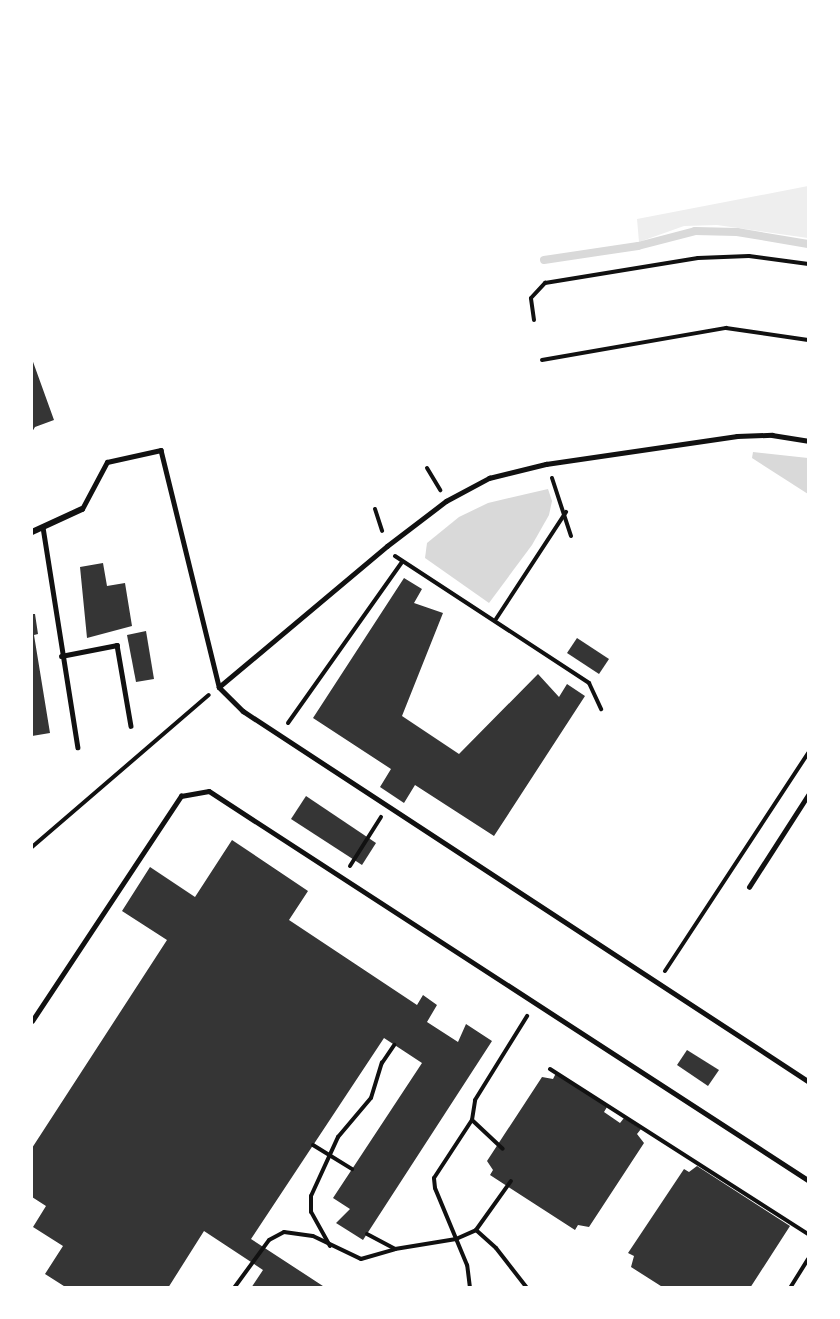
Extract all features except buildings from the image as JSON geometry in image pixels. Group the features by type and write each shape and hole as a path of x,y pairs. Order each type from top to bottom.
{"street":[{"path":"32,532 82,509"}],"lane":[{"path":"219,687 387,546 446,501 489,478 546,464 737,436 772,435 808,441"},
{"path":"82,509 107,462 161,450 219,687 243,711 808,1082"},
{"path":"43,527 78,747"},
{"path":"62,656 117,645 131,726"},
{"path":"32,1021 181,796 209,791 808,1180"},
{"path":"748,887 808,795"}],"path":[{"path":"534,320 531,298 545,283 698,258 749,256 808,264"},
{"path":"542,360 726,328 808,340"},
{"path":"546,464 566,512 571,536"},
{"path":"427,468 446,501"},
{"path":"375,509 387,546 402,562 496,619 589,683 601,709"},
{"path":"496,619 566,512"},
{"path":"279,735 402,562"},
{"path":"32,847 219,687"},
{"path":"658,982 808,753"},
{"path":"342,878 388,806"},
{"path":"470,1287 456,1239 433,1184 472,1120 475,1100 535,1003"},
{"path":"331,1248 311,1212 311,1196 338,1137 371,1098 382,1063 394,1045"},
{"path":"550,1069 808,1234"},
{"path":"472,1120 503,1149"},
{"path":"313,1145 352,1169"},
{"path":"234,1287 269,1240 284,1232 313,1236 331,1248 361,1259 395,1249 456,1239 476,1230 511,1181"},
{"path":"476,1230 496,1248 528,1287 548,1287"},
{"path":"367,1234 395,1249"},
{"path":"790,1287 808,1259"},
{"path":"803,1268 808,1272"}],"shaded area":[{"path":"808,186 808,238 717,225 684,226 639,242 637,219"},
{"path":"753,452 808,458 808,494 752,458"},
{"path":"548,489 552,501 549,515 532,545 489,603 425,558 427,543 459,517 488,503"}],"waterway":[{"path":"544,260 638,246 695,231 737,232 808,244"}]}
